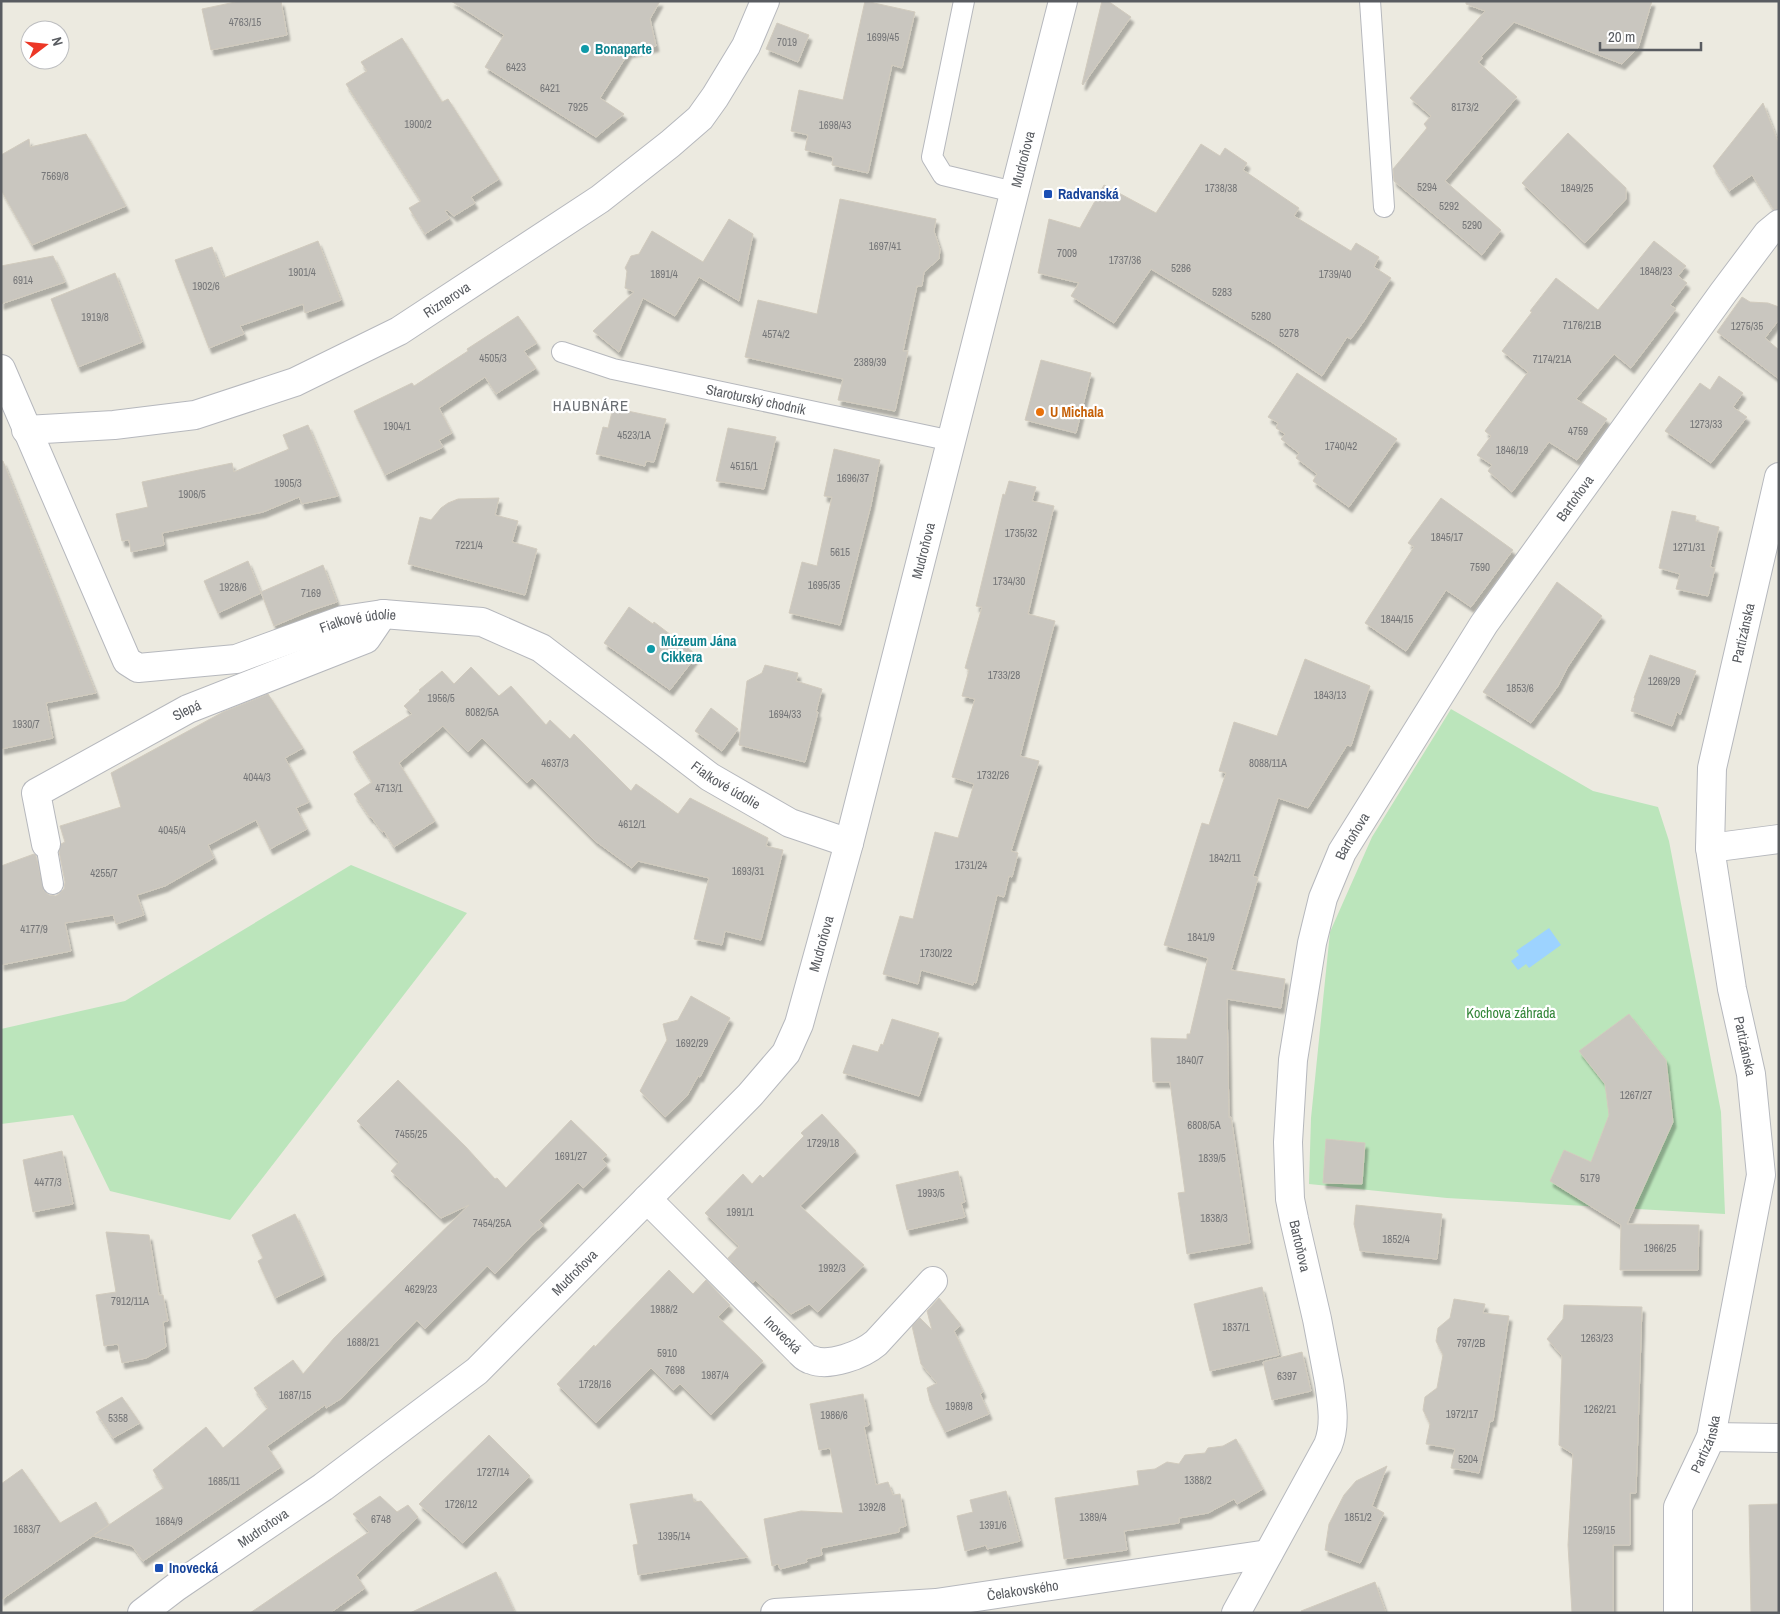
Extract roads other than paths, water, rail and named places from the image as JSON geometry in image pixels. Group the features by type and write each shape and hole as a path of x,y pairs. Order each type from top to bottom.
{"street":[{"name":"Riznerova","path":"26,430 114,425 195,415 295,382 399,331 600,199 700,118 715,98 746,46 765,1"},
{"name":"Mudroňova","path":"142,1613 323,1486 478,1371 750,1094 786,1053 799,1024 849,843 1063,1"},
{"name":"Bartoňova","path":"1236,1613 1328,1445 1332,1434 1329,1382 1290,1199 1288,1142 1294,1050 1312,943 1329,882 1342,852 1484,624 1723,293 1768,233 1779,224"},
{"name":"Fialkové údolie","path":"1,369 126,661 138,668 236,659 343,620 383,614 482,622 541,648 710,777 790,823 849,843"},
{"name":"Partizánska","path":"1678,1613 1678,1507 1711,1437 1761,1175 1751,1074 1732,989 1710,848 1712,768 1779,477"},
{"name":"Slepá","path":"46,844 36,794 188,709 366,639 383,614"},
{"path":"1710,848 1779,839"},
{"name":"Inovecká","path":"647,1199 799,1351 811,1360 821,1362 833,1361 866,1350 876,1343 933,1281"},
{"path":"1711,1437 1779,1438"},
{"name":"Čelakovského","path":"775,1613 936,1603 1268,1554"}],"lane":[{"path":"964,1 932,158 944,175 1014,192"},
{"path":"1370,1 1384,207"},
{"name":"Staroturský chodník","path":"562,352 614,369 952,442"},
{"path":"46,844 53,884"}],"water":[{"path":"1549,928 1561,945 1529,968 1526,964 1518,970 1511,961 1519,955 1516,951"}],"place":[{"name":"Bonaparte","path":"585,49"},
{"name":"Radvanská","path":"1048,194"},
{"name":"U Michala","path":"1040,412"},
{"name":"Múzeum Jána Cikkera","path":"651,649"},
{"name":"Inovecká","path":"159,1568"}],"district":[{"name":"HAUBNÁRE","path":"591,405"}],"park label":[{"name":"Kochova záhrada","path":"1511,1013"}]}
